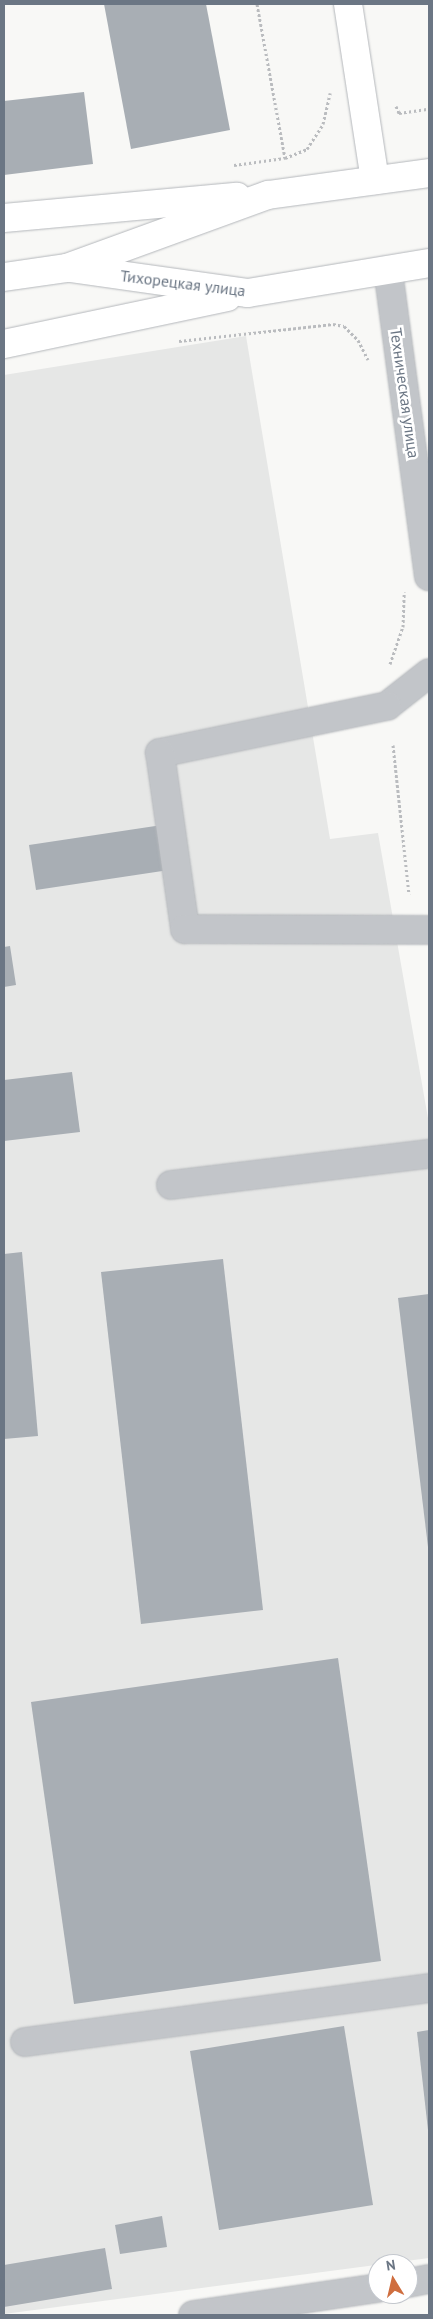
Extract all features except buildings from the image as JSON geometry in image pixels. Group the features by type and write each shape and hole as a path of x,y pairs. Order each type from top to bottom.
{"main road":[{"path":"348,4 375,180"},
{"name":"Тихорецкая улица","path":"4,277 67,268 268,195 429,173"},
{"path":"4,218 268,195"},
{"name":"Тихорецкая улица","path":"67,268 248,293 429,263"},
{"path":"4,344 248,293"}],"street":[{"name":"Техническая улица","path":"388,270 429,576"},
{"path":"429,673 387,706 160,753 185,929 429,930"},
{"path":"171,1185 429,1154"},
{"path":"25,2042 429,1988"},
{"path":"193,2315 368,2289"}],"path":[{"path":"257,4 285,158"},
{"path":"227,165 285,158 307,148 323,124 332,86"},
{"path":"392,95 399,113 429,109"},
{"path":"168,342 303,323 333,324 344,326 358,340 370,364"},
{"path":"386,674 402,627 404,590"},
{"path":"393,746 409,894"}],"shaded area":[{"path":"246,336 330,839 378,833 429,1124 429,2258 418,2259 418,2254 368,2254 368,2266 4,2314 4,375"}]}
